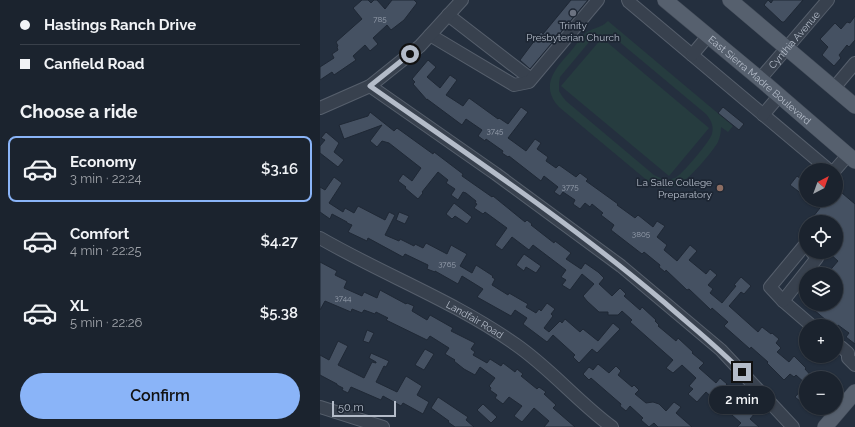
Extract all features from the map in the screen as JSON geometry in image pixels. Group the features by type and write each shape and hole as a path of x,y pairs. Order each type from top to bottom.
{"main road":[{"name":"East Sierra Madre Boulevard","path":"664,0 760,79 851,158"},
{"path":"730,0 855,106"},
{"path":"825,427 855,392"}],"street":[{"path":"430,35 514,85 529,82 598,0"},
{"path":"628,0 821,163"},
{"name":"Cynthia Avenue","path":"760,79 828,0"},
{"path":"320,108 370,86 420,46 448,15 456,2"},
{"path":"448,15 531,79"},
{"path":"692,55 708,36"},
{"path":"834,88 855,63"},
{"path":"370,86 496,174 621,266 721,350 793,427"},
{"path":"763,115 779,96"},
{"name":"Landfair Road","path":"320,238 341,251 467,314 516,344 552,374 595,415 612,427"},
{"path":"799,252 771,286 771,288 783,301 804,319"},
{"path":"783,301 816,259"},
{"path":"843,349 848,354 851,361"},
{"path":"320,407 383,427"}],"green space":[{"path":"608,21 733,126 728,132 721,127 718,142 711,152 694,172 678,185 663,188 649,182 559,107 553,99 550,91 550,84 555,70 587,32","holes":["599,35 607,35 616,39 706,114 711,121 713,128 710,138 689,165 679,176 675,178 664,179 654,175 566,101 559,91 560,77 590,41"]},
{"path":"602,38 709,128 669,176 561,86"}],"building":[{"path":"362,0 368,0 371,3 374,0 377,0 385,9 392,0 414,0 417,3 404,20 391,30 387,25 373,38 378,44 370,51 365,45 353,56 356,60 334,75 332,72 320,80 320,67 334,58 332,54 338,50 336,42 362,19 353,8"},
{"path":"571,0 588,0 530,69 520,60 541,32 543,34"},
{"path":"768,0 771,3 773,0 803,0 784,22 782,22 764,5"},
{"path":"855,16 855,40 849,47 847,45 839,55 841,58 834,66 822,55 828,47 820,39 835,23 841,29 847,22 850,23"},
{"path":"428,60 436,67 427,77 440,88 450,75 457,80 446,95 463,106 469,98 498,119 499,118 508,124 521,107 528,112 508,138 526,151 535,139 541,143 537,149 548,157 546,161 556,168 559,165 576,177 580,173 588,179 586,181 635,218 638,215 653,227 657,221 665,226 657,237 667,245 664,250 677,261 690,245 697,251 689,260 706,274 710,269 717,275 708,285 713,289 710,293 722,303 736,286 734,285 741,277 751,286 744,294 741,292 729,306 758,332 762,327 771,334 772,333 779,339 776,343 781,348 777,352 789,362 794,356 799,363 806,368 805,369 807,371 799,371 799,378 796,375 794,377 790,374 784,380 767,363 768,362 751,347 750,349 724,326 728,322 712,308 711,310 689,289 687,290 666,270 665,272 659,267 660,265 644,252 642,254 611,230 614,225 601,215 603,213 592,204 590,207 585,203 580,209 573,204 575,200 563,192 560,196 554,192 558,187 544,176 541,181 509,156 508,157 502,153 503,151 486,139 485,141 478,136 482,130 466,119 462,125 427,100 413,84 415,82 412,79"},
{"path":"723,107 744,124 739,130 718,113"},
{"path":"370,112 394,131 397,128 433,154 434,152 463,174 462,176 492,197 493,196 525,222 527,220 532,224 531,225 554,243 555,241 571,253 566,259 581,269 585,263 598,272 604,278 599,284 612,296 620,288 626,294 624,296 640,310 642,307 656,320 655,321 659,325 658,326 676,341 678,338 704,363 699,368 716,383 720,378 734,391 732,394 755,413 750,419 759,427 737,427 741,423 706,392 697,402 688,394 693,389 689,386 696,378 682,365 673,373 666,368 673,360 630,322 632,320 622,311 618,315 608,315 608,312 599,312 583,296 594,284 582,274 570,290 562,285 566,280 561,277 566,270 533,245 529,250 512,237 502,250 495,245 507,228 485,212 483,214 474,208 477,204 475,203 476,201 466,193 463,192 458,200 451,195 455,189 446,183 448,180 438,172 418,199 398,181 403,174 412,181 421,168 389,143 382,141 377,147 370,141 382,125 344,139 339,125 368,116"},
{"path":"326,132 339,143 334,152 344,160 338,167 320,153 320,146 325,140 321,138"},
{"path":"797,176 799,178 799,192 790,185"},
{"path":"334,177 342,183 329,203 343,212 345,208 354,213 358,206 385,220 389,212 395,215 385,235 423,248 426,243 447,254 451,245 467,254 460,266 472,273 476,265 493,276 492,277 495,279 492,285 508,295 509,293 528,304 526,307 536,313 539,309 541,311 547,303 555,309 551,314 553,316 544,328 549,332 560,321 562,323 565,319 580,332 583,329 598,341 613,323 620,329 597,353 592,349 579,363 573,357 575,355 553,335 547,342 523,324 527,318 515,310 511,316 477,297 483,289 462,276 458,284 435,271 427,269 428,265 405,254 403,257 368,238 367,241 348,232 352,225 332,214 330,219 320,212 320,187 325,190"},
{"path":"843,194 855,204 855,344 846,337 849,333 843,329 843,319 825,319 815,311 843,311 843,267 833,267 838,261 836,259 843,259 843,215 814,215 820,208 819,207 843,207"},
{"path":"454,203 472,217 467,224 455,216 452,219 446,214"},
{"path":"399,212 409,216 405,224 396,220"},
{"path":"524,254 541,266 536,273 526,267 524,271 516,265"},
{"path":"320,262 337,271 335,275 347,281 344,288 362,296 364,292 377,298 380,290 406,304 407,303 414,306 412,311 427,320 430,315 453,328 451,331 475,343 471,349 475,352 473,355 487,363 490,359 501,366 503,363 515,372 517,369 523,374 521,376 537,389 539,387 546,392 544,394 556,405 553,408 575,427 544,427 549,421 534,408 522,422 514,416 522,406 509,397 503,404 495,398 497,395 490,390 491,388 489,386 495,378 480,367 475,375 464,369 454,361 455,360 445,354 449,348 430,336 427,340 386,320 388,318 376,312 375,314 364,310 362,313 352,309 351,312 325,301 320,310"},
{"path":"367,330 374,333 369,343 363,341"},
{"path":"338,341 348,346 338,365 364,378 372,362 376,363 369,358 371,353 389,361 386,367 384,366 376,382 397,392 406,376 422,386 417,395 429,402 423,414 403,403 401,406 383,396 381,400 351,387 348,393 342,390 343,388 337,384 320,375 320,355 329,360"},
{"path":"425,349 434,354 424,370 415,365"},
{"path":"598,364 609,373 616,366 621,371 618,375 632,387 634,385 639,390 635,394 646,403 653,402 659,404 666,411 674,402 681,407 676,413 692,427 658,427 654,423 649,427 641,420 643,418 630,406 626,411 620,406 621,404 591,378 589,380 583,374 589,367 593,370"},
{"path":"799,393 799,400 795,397"},
{"path":"438,397 468,417 466,420 474,427 455,427 431,408"},
{"path":"483,404 497,417 491,423 477,410"}],"place":[{"name":"Trinity Presbyterian Church","path":"573,13"},
{"name":"La Salle College Preparatory","path":"720,188"}],"route":[{"path":"410,54 370,86 496,174 621,266 721,350 742,372"}]}
